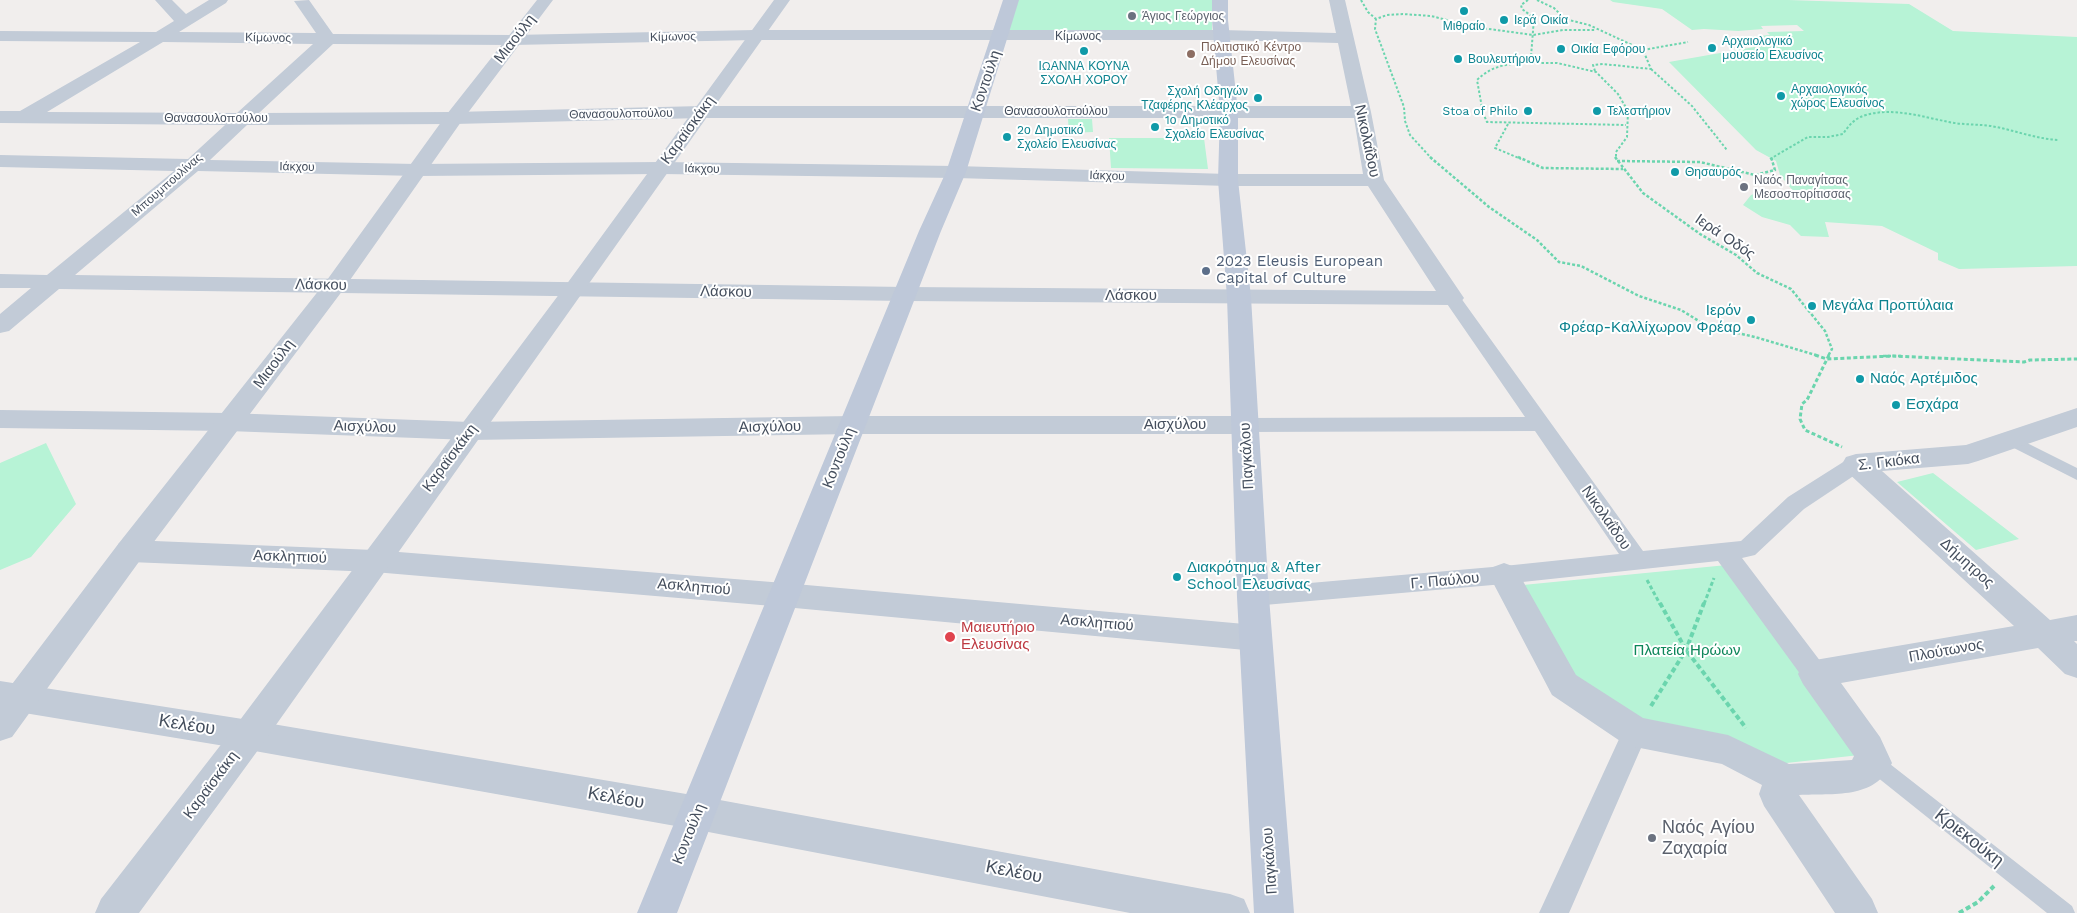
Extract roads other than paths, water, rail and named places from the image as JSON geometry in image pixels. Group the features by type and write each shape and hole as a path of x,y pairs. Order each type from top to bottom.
{"main road":[{"name":"Κοντούλη","path":"657,913 930,231 956,172 1011,0"},
{"name":"Παγκάλου","path":"1220,0 1221,35 1229,112 1228,180 1239,297 1253,597 1274,913"}],"street":[{"path":"163,0 183,21"},
{"path":"0,132 163,36 183,21 220,0"},
{"name":"Μιαούλη","path":"0,726 10,696 130,551 335,285 454,118 545,0"},
{"name":"Καραϊσκάκη","path":"115,913 249,734 574,290 755,35 782,0"},
{"name":"Νικολαΐδου","path":"1337,0 1362,112 1374,180 1452,298 1636,561 1724,552"},
{"path":"302,1 328,39"},
{"name":"Κίμωνος","path":"0,36 513,40 755,35 1221,35 1346,38"},
{"name":"Μπουμπουλίνας","path":"0,326 192,164 328,39"},
{"name":"Θανασουλοπούλου","path":"0,117 241,119 454,118 702,112 1362,112"},
{"name":"Ιάκχου","path":"0,161 417,170 661,168 956,172 1228,180 1374,180"},
{"name":"Λάσκου","path":"0,281 906,294 1452,298"},
{"name":"Σ. Γκιόκα","path":"1724,552 1747,548 1796,503 1856,464 1968,454 2077,417"},
{"name":"Αισχύλου","path":"0,419 228,422 470,431 852,426 1541,424"},
{"name":"Δήμητρος","path":"1856,464 2077,664"},
{"name":"Ασκληπιού","path":"130,551 374,561 784,595 1256,638"},
{"path":"1504,575 1564,685 1635,732 1728,750 1786,780 1860,775 1874,763 1868,748 1724,552"},
{"name":"Γ. Παύλου","path":"1253,597 1504,575 1636,561"},
{"name":"Πλούτωνος","path":"1814,674 2077,628"},
{"name":"Κελέου","path":"10,696 249,734 698,813 1230,913"},
{"path":"1554,913 1635,732"},
{"path":"1786,780 1780,785 1777,794 1858,913"}],"lane":[{"path":"2011,440 2077,475"},
{"name":"Κριεκούκη","path":"1874,763 2064,913"}],"place":[{"name":"Μιθραίο","path":"1464,11"},
{"name":"Άγιος Γεώργιος","path":"1132,16"},
{"name":"Ιερά Οικία","path":"1504,20"},
{"name":"Αρχαιολογικό μουσείο Ελευσίνος","path":"1712,48"},
{"name":"Οικία Εφόρου","path":"1561,49"},
{"name":"ΙΩΑΝΝΑ ΚΟΥΝΑ ΣΧΟΛΗ ΧΟΡΟΥ","path":"1084,51"},
{"name":"Πολιτιστικό Κέντρο Δήμου Ελευσίνας","path":"1191,54"},
{"name":"Βουλευτήριον","path":"1458,59"},
{"name":"Αρχαιολογικός χώρος Ελευσίνος","path":"1781,96"},
{"name":"Σχολή Οδηγών Τζαφέρης Κλέαρχος","path":"1258,98"},
{"name":"Stoa of Philo","path":"1528,111"},
{"name":"Τελεστήριον","path":"1597,111"},
{"name":"1ο Δημοτικό Σχολείο Ελευσίνας","path":"1155,127"},
{"name":"2ο Δημοτικό Σχολείο Ελευσίνας","path":"1007,137"},
{"name":"Θησαυρός","path":"1675,172"},
{"name":"Ναός Παναγίτσας Μεσοσπορίτισσας","path":"1744,187"},
{"name":"2023 Eleusis European Capital of Culture","path":"1206,271"},
{"name":"Μεγάλα Προπύλαια","path":"1812,306"},
{"name":"Ιερόν Φρέαρ-Καλλίχωρον Φρέαρ","path":"1751,320"},
{"name":"Ναός Αρτέμιδος","path":"1860,379"},
{"name":"Εσχάρα","path":"1896,405"},
{"name":"Διακρότημα & After School Ελευσίνας","path":"1177,577"},
{"name":"Μαιευτήριο Ελευσίνας","path":"950,637"},
{"name":"Ναός Αγίου Ζαχαρία","path":"1652,838"}],"park label":[{"name":"Πλατεία Ηρώων","path":"1687,651"}]}
